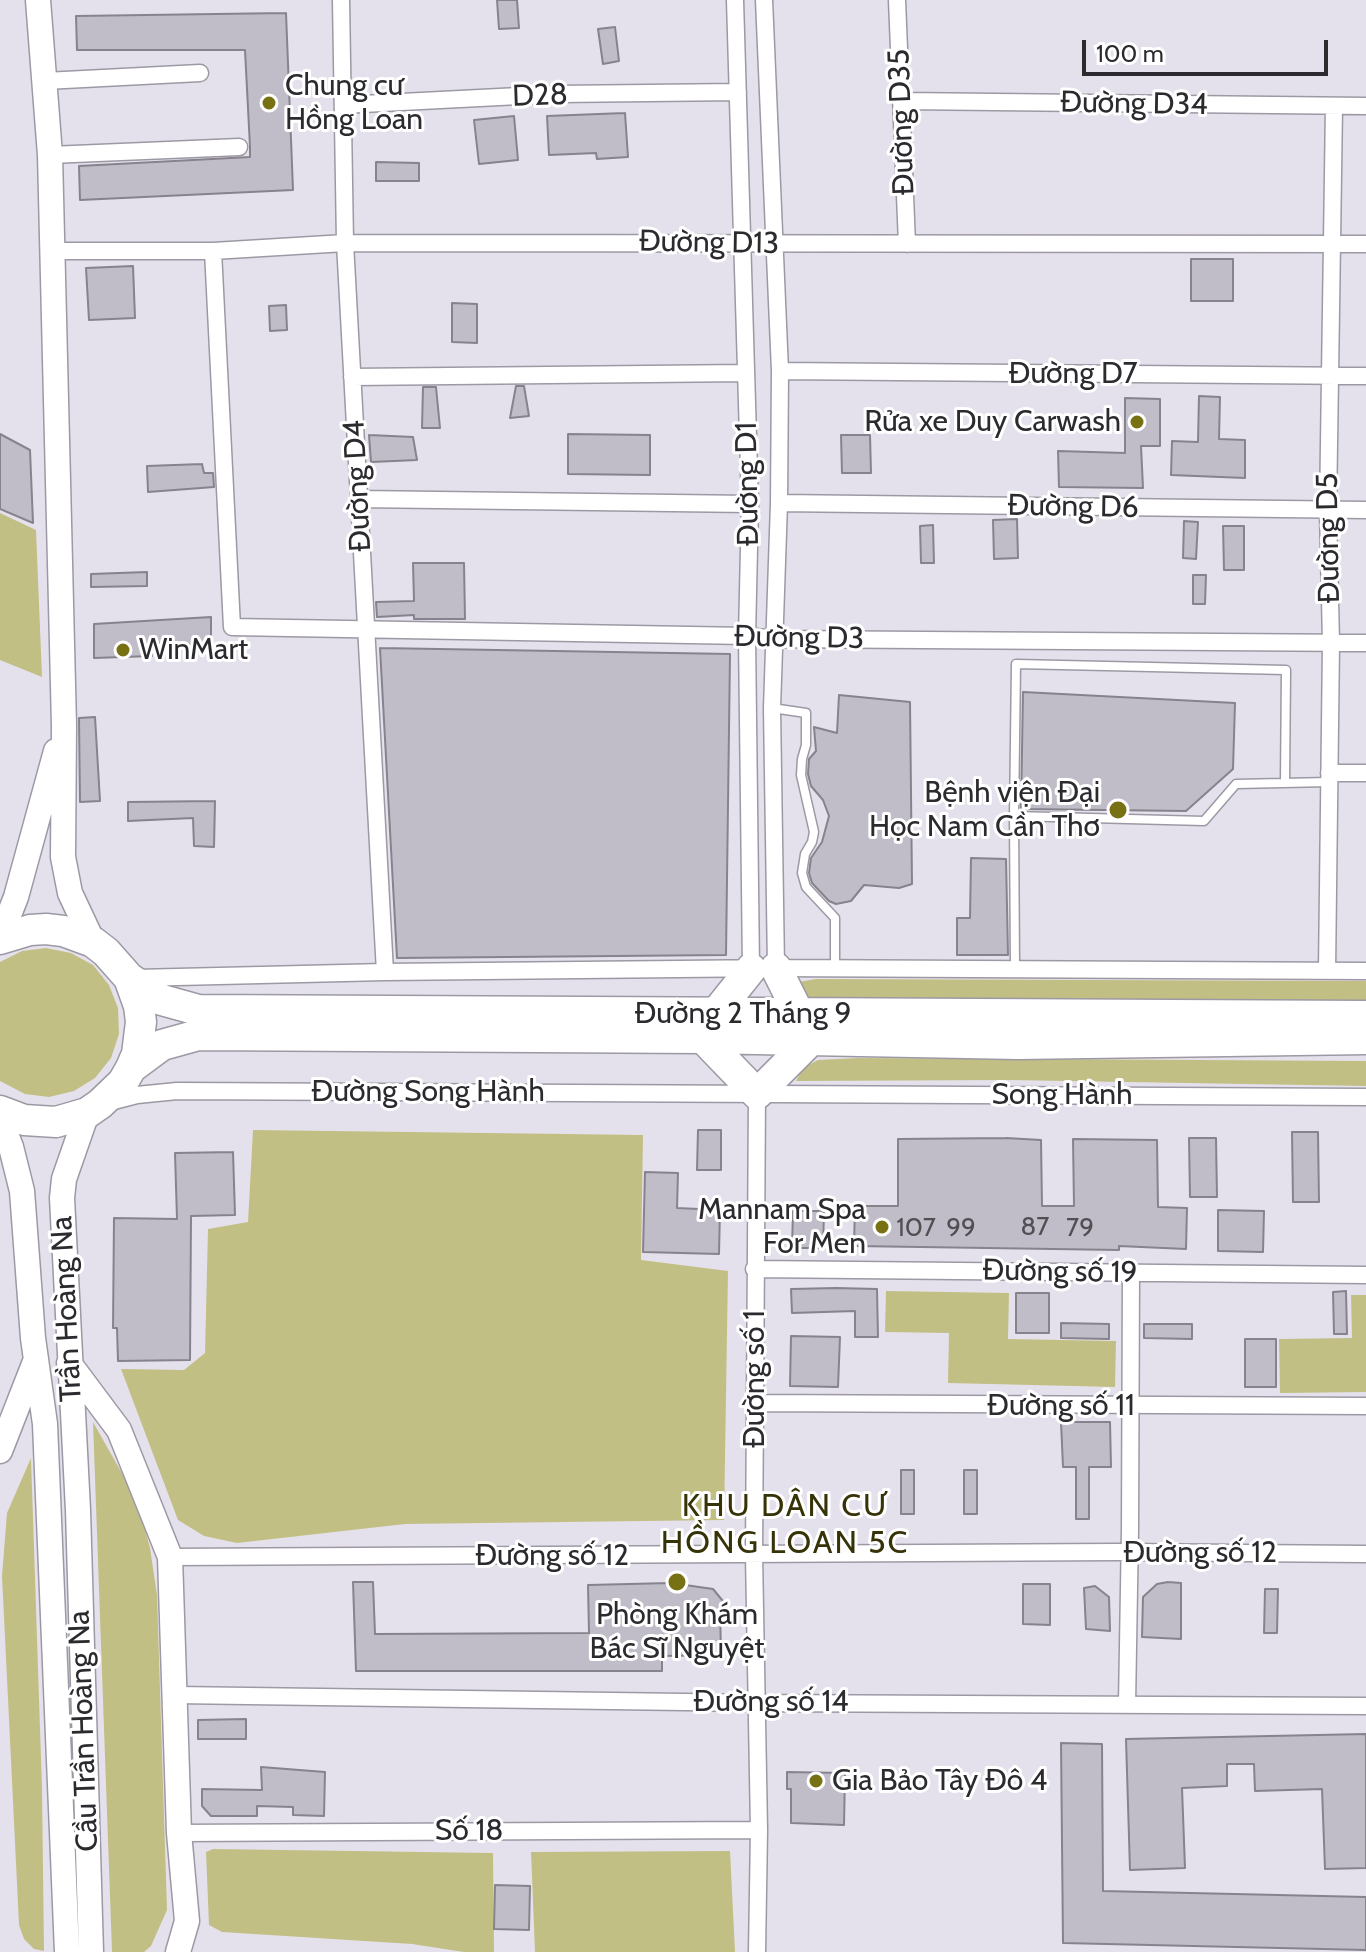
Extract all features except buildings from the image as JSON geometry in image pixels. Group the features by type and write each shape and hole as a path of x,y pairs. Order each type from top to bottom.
{"highway":[{"path":"0,939 30,930 46,929 70,933 93,942 129,978 141,1022 137,1054 131,1068 123,1082 94,1108 56,1122 24,1120 0,1111"},
{"path":"764,969 805,1027 757,1094 709,1026 764,969"},
{"name":"Đường 2 Tháng 9","path":"129,978 162,1000 198,1010 709,1026 805,1027 1366,1016"},
{"name":"Đường 2 Tháng 9","path":"131,1068 162,1045 198,1035 709,1026"},
{"name":"Đường 2 Tháng 9","path":"805,1027 1018,1044 1366,1039"}],"main road":[{"path":"38,0 50,155 65,875 76,911 93,942"},
{"path":"0,939 16,897 64,726"},
{"name":"Trần Hoàng Na","path":"78,1510 62,1198 64,1179 94,1108"},
{"name":"Trần Hoàng Na","path":"0,1119 22,1191 45,1424 48,1516"},
{"path":"0,1451 37,1356"},
{"path":"69,1362 119,1430 170,1557 179,1833 187,1921 178,1952"},
{"name":"Cầu Trần Hoàng Na","path":"78,1510 91,1952"},
{"name":"Cầu Trần Hoàng Na","path":"48,1516 67,1952"}],"street":[{"name":"Đường D4","path":"341,0 345,243 385,972"},
{"name":"Đường D1","path":"735,0 750,504 747,636 764,969"},
{"name":"Đường D1","path":"764,0 780,371 779,503 764,969"},
{"name":"Đường D35","path":"897,0 907,244"},
{"path":"45,81 200,73"},
{"name":"D28","path":"343,105 558,94 738,92"},
{"name":"Đường D34","path":"902,101 1366,106"},
{"name":"Đường D5","path":"1327,971 1331,643 1328,511 1334,106"},
{"path":"50,155 239,147"},
{"name":"Đường D13","path":"52,251 213,251 345,243 1366,244"},
{"name":"Đường D3","path":"213,251 232,627 775,639 1366,643"},
{"name":"Đường D7","path":"780,371 1366,376"},
{"path":"352,377 746,373"},
{"path":"359,499 750,504"},
{"name":"Đường D6","path":"779,503 1366,510"},
{"path":"1329,778 1366,773"},
{"path":"129,978 764,969 1366,971"},
{"name":"Đường Song Hành","path":"94,1108 137,1095 177,1091 757,1094"},
{"name":"Song Hành","path":"757,1094 1366,1097"},
{"name":"Đường số 1","path":"757,1094 754,1269 754,1555 759,1830 757,1952"},
{"name":"Đường số 19","path":"754,1269 1366,1275"},
{"path":"1127,1704 1131,1272"},
{"name":"Đường số 11","path":"755,1403 1366,1406"},
{"name":"Đường số 12","path":"170,1557 1366,1554"},
{"name":"Đường số 14","path":"175,1695 757,1703 1366,1706"},
{"name":"Số 18","path":"179,1833 759,1830"}],"lane":[{"path":"1015,970 1016,664 1286,670 1285,783"},
{"path":"772,708 806,713 806,745 801,775 814,832 805,854 802,873 806,887 835,918 835,969"},
{"path":"1014,816 1204,821 1236,784 1329,778"}],"shaded area":[{"path":"0,513 36,530 42,677 0,660"},
{"path":"46,948 71,953 93,965 109,985 118,1008 119,1034 111,1058 95,1078 74,1091 49,1097 25,1094 0,1081 0,962 22,951"},
{"path":"816,979 1366,981 1366,1005 802,998 799,982"},
{"path":"818,1060 1366,1061 1366,1086 1008,1080 796,1081 803,1068"},
{"path":"253,1130 643,1135 641,1260 728,1271 724,1520 405,1524 237,1543 204,1536 178,1520 121,1369 184,1370 205,1353 208,1229 248,1222"},
{"path":"886,1291 1009,1293 1008,1339 1116,1341 1115,1387 948,1383 949,1333 885,1332"},
{"path":"1351,1295 1366,1295 1366,1392 1280,1393 1279,1339 1352,1338"},
{"path":"93,1422 137,1500 150,1548 157,1595 167,1910 151,1946 144,1952 112,1952"},
{"path":"31,1458 44,1951 34,1949 24,1939 19,1925 2,1576 7,1513"},
{"path":"213,1849 493,1853 494,1952 222,1932 209,1925 206,1852"},
{"path":"730,1851 735,1952 535,1952 531,1852"}],"place":[{"name":"Chung cư Hồng Loan","path":"269,103"},
{"name":"Rửa xe Duy Carwash","path":"1137,422"},
{"name":"WinMart","path":"123,650"},
{"name":"Bệnh viện Đại Học Nam Cần Thơ","path":"1118,810"},
{"name":"Mannam Spa For Men","path":"882,1227"},
{"name":"Phòng Khám Bác Sĩ Nguyệt","path":"677,1582"},
{"name":"Gia Bảo Tây Đô 4","path":"816,1781"}],"district":[{"name":"KHU DÂN CƯ HỒNG LOAN 5C","path":"785,1526"}]}
